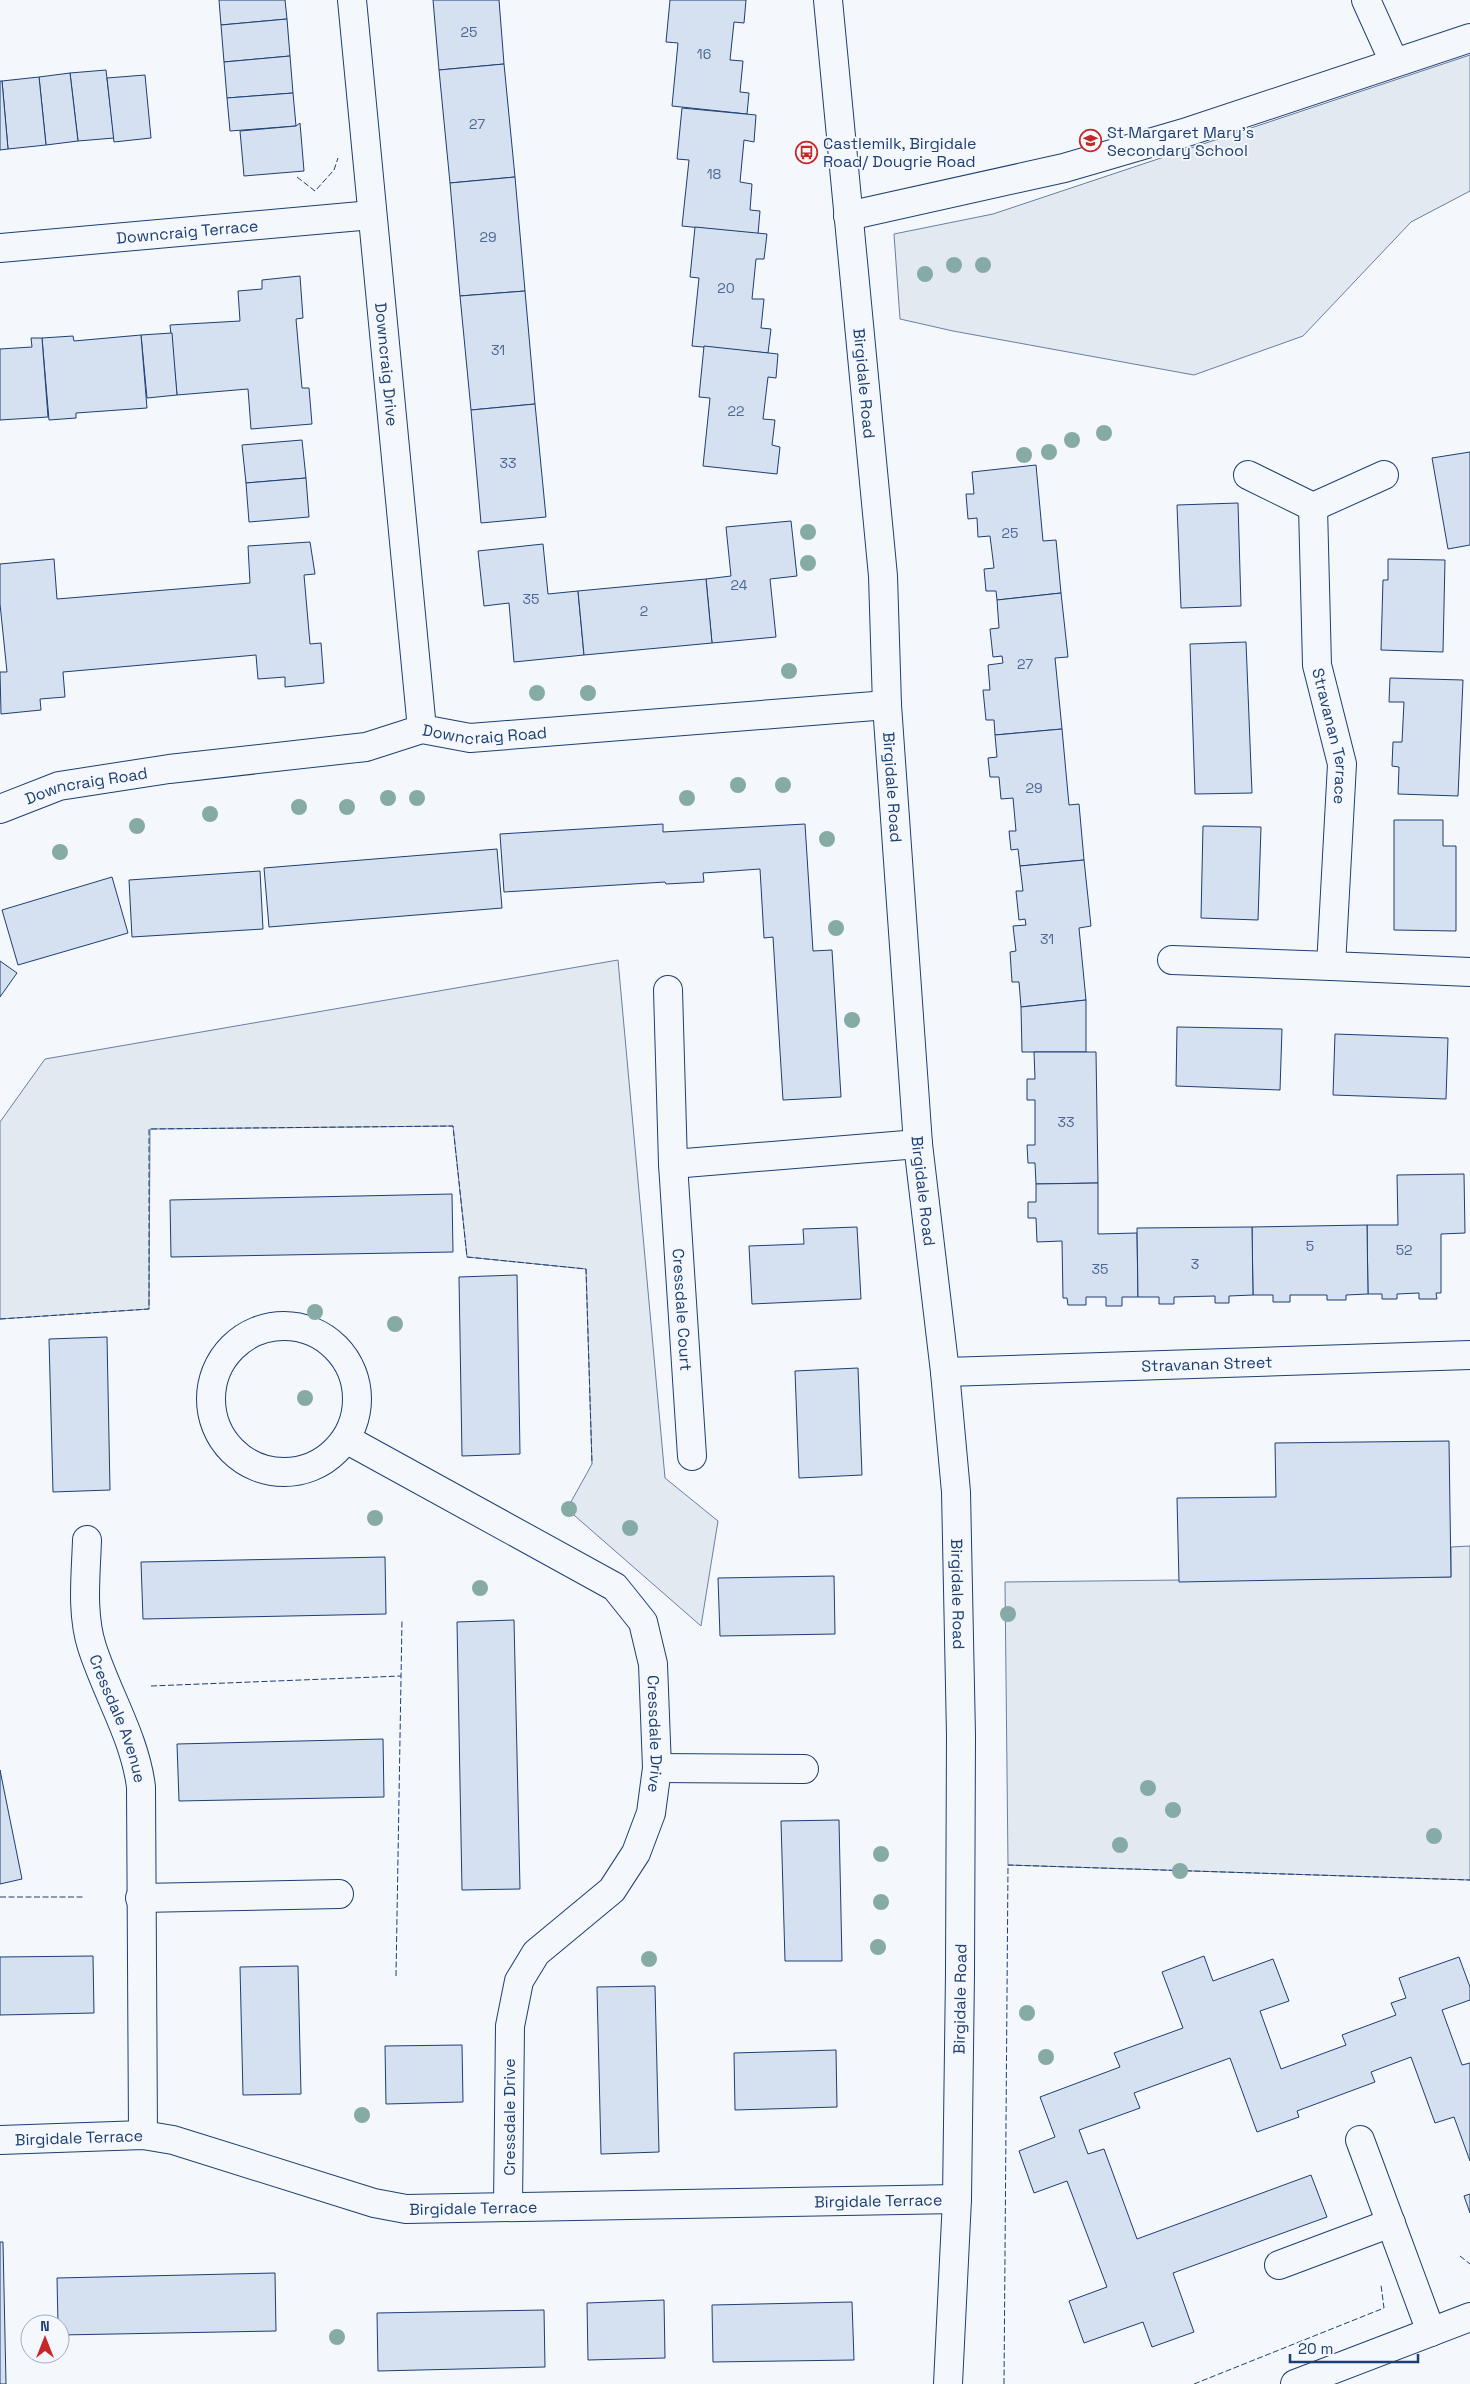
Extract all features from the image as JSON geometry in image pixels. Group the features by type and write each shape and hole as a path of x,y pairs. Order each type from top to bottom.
{"street":[{"name":"Downcraig Drive","path":"352,0 422,729"},
{"name":"Birgidale Road","path":"828,0 882,567 887,705 918,1144 946,1372 956,1492 961,1736 960,1973 957,2198 948,2384"},
{"path":"1366,0 1394,62"},
{"path":"848,216 1064,168 1184,133 1470,38"},
{"name":"Downcraig Terrace","path":"0,248 372,215"},
{"path":"1248,474 1313,507 1384,475"},
{"name":"Stravanan Terrace","path":"1313,507 1318,665 1342,764 1331,966"},
{"name":"Downcraig Road","path":"0,809 60,786 169,769 366,747 422,729 470,738 887,705"},
{"path":"1172,960 1470,972"},
{"name":"Cressdale Court","path":"668,990 673,1164 692,1456"},
{"path":"673,1164 918,1144"},
{"path":"294,1326 318,1334 332,1344 348,1364 357,1388 356,1416 346,1439 335,1452 314,1466 289,1472 255,1466 234,1452 217,1428 211,1404 213,1379 224,1356 237,1342 259,1329 294,1326"},
{"name":"Stravanan Street","path":"946,1372 1470,1355"},
{"name":"Cressdale Drive","path":"346,1439 615,1587 643,1622 651,1655 657,1768 651,1813 636,1853 612,1890 536,1954 519,1980 510,2026 508,2206"},
{"name":"Cressdale Avenue","path":"87,1540 86,1616 92,1646 138,1762 141,1788 142,2135"},
{"path":"657,1768 804,1769"},
{"path":"140,1898 339,1894"},
{"name":"Birgidale Terrace","path":"0,2140 142,2135 173,2140 374,2203 406,2208 957,2198"},
{"path":"1360,2140 1431,2332"},
{"path":"1279,2265 1391,2224"},
{"path":"1295,2384 1470,2317"}],"shaded area":[{"path":"1470,55 1470,191 1411,222 1303,336 1194,375 953,331 900,319 894,234 993,214"},
{"path":"618,960 665,1478 718,1521 701,1626 567,1509 592,1464 586,1269 467,1257 453,1126 150,1129 149,1309 0,1319 0,1122 45,1059"},
{"path":"1470,1546 1470,1880 1008,1865 1005,1582 1451,1577 1451,1547"}],"building":[{"path":"219,0 285,0 287,19 221,25"},
{"path":"433,0 499,0 504,64 439,70"},
{"path":"670,0 746,0 744,23 734,22 730,60 743,61 740,92 749,93 747,114 672,106 678,43 666,42"},
{"path":"287,19 290,56 224,62 221,25"},
{"path":"290,56 293,93 227,98 224,62"},
{"path":"504,64 515,177 450,183 439,70"},
{"path":"106,70 114,138 78,141 70,73"},
{"path":"70,73 78,141 46,145 39,77"},
{"path":"145,75 151,138 114,142 107,78"},
{"path":"39,77 46,145 8,149 2,81"},
{"path":"0,81 2,81 8,149 0,150"},
{"path":"293,93 296,126 230,131 227,98"},
{"path":"682,108 756,115 754,142 744,140 740,182 752,184 750,210 760,211 758,234 682,226 689,160 677,159"},
{"path":"300,123 304,171 244,176 240,131 296,126"},
{"path":"515,177 525,291 460,296 450,183"},
{"path":"695,227 767,234 764,259 756,259 752,299 764,299 761,328 771,329 768,353 692,346 699,278 690,277"},
{"path":"300,276 303,318 296,319 302,388 309,388 312,424 251,429 248,389 177,395 170,325 240,321 238,291 262,289 262,280"},
{"path":"525,291 535,404 471,410 460,296"},
{"path":"172,333 177,395 147,398 141,335"},
{"path":"141,335 147,408 76,413 76,418 49,420 42,338 73,336 74,341"},
{"path":"31,338 42,338 48,417 0,420 0,349 32,347"},
{"path":"704,346 778,354 776,378 768,377 763,419 775,420 772,445 780,447 777,474 703,466 710,398 699,397"},
{"path":"535,404 546,517 481,523 471,410"},
{"path":"302,440 306,478 246,483 242,445"},
{"path":"1470,452 1470,545 1448,549 1432,458"},
{"path":"1036,465 1043,541 1056,540 1061,593 997,600 996,591 986,591 984,569 994,568 990,536 978,537 977,518 968,519 966,494 974,494 972,472"},
{"path":"306,478 309,517 249,522 246,483"},
{"path":"1238,503 1241,606 1181,608 1177,505"},
{"path":"791,521 797,576 770,579 776,637 712,643 706,579 731,576 726,527"},
{"path":"310,542 315,574 304,575 310,644 321,643 324,683 285,687 285,677 258,679 256,655 63,672 65,697 40,699 41,710 1,714 0,672 7,672 0,604 0,564 54,559 57,599 250,583 248,546"},
{"path":"543,544 548,594 578,591 584,655 514,662 509,603 484,606 478,551"},
{"path":"1388,559 1445,560 1443,652 1381,650 1383,580 1388,580"},
{"path":"706,579 712,643 584,655 578,591"},
{"path":"1061,593 1068,657 1055,658 1062,729 995,735 994,720 986,720 983,690 990,690 988,665 1003,663 1002,656 993,657 990,629 999,628 997,600"},
{"path":"1246,642 1252,793 1195,794 1190,644"},
{"path":"1390,678 1463,680 1458,796 1398,794 1399,767 1392,766 1393,742 1402,742 1404,702 1389,702"},
{"path":"1062,729 1069,805 1079,804 1084,860 1020,866 1018,849 1011,850 1009,831 1016,831 1013,798 1001,799 999,777 990,777 988,758 997,757 995,735"},
{"path":"1394,820 1443,820 1443,846 1456,846 1456,931 1394,930"},
{"path":"663,824 663,832 805,824 813,951 832,950 841,1097 783,1100 773,937 764,938 760,869 703,873 704,882 666,884 665,882 504,892 500,834"},
{"path":"1203,826 1261,827 1258,920 1201,918"},
{"path":"497,849 502,908 269,927 264,868"},
{"path":"1084,860 1091,926 1079,928 1086,1000 1021,1007 1019,982 1012,982 1010,952 1016,951 1013,926 1026,925 1025,919 1019,920 1016,891 1023,891 1020,866"},
{"path":"260,871 263,929 132,937 129,880"},
{"path":"112,877 128,933 18,965 2,910"},
{"path":"0,961 17,973 0,997"},
{"path":"1086,1000 1086,1052 1022,1052 1021,1007"},
{"path":"1177,1027 1282,1029 1280,1090 1176,1086"},
{"path":"1335,1034 1448,1038 1446,1099 1333,1095"},
{"path":"1034,1052 1096,1052 1098,1183 1036,1184 1035,1163 1028,1163 1027,1145 1035,1145 1035,1100 1027,1100 1027,1079 1035,1079"},
{"path":"1464,1174 1465,1233 1441,1234 1441,1293 1436,1293 1437,1299 1419,1299 1419,1293 1397,1294 1397,1299 1382,1299 1382,1294 1368,1294 1367,1225 1398,1225 1397,1175"},
{"path":"1098,1183 1098,1234 1137,1233 1138,1297 1122,1297 1122,1306 1106,1306 1106,1297 1086,1297 1086,1305 1068,1305 1067,1298 1063,1298 1062,1241 1037,1242 1036,1218 1028,1218 1028,1202 1036,1202 1036,1184"},
{"path":"452,1194 453,1252 171,1257 170,1200"},
{"path":"1367,1225 1368,1294 1346,1295 1346,1300 1327,1300 1327,1295 1290,1295 1290,1302 1273,1302 1273,1295 1253,1295 1252,1227"},
{"path":"857,1227 861,1299 752,1304 749,1246 804,1244 803,1229"},
{"path":"1252,1227 1253,1295 1229,1296 1229,1303 1215,1303 1215,1296 1174,1297 1174,1304 1159,1304 1159,1297 1138,1297 1137,1228"},
{"path":"517,1275 520,1454 462,1456 459,1277"},
{"path":"107,1337 110,1490 53,1492 49,1339"},
{"path":"858,1368 862,1475 799,1478 795,1371"},
{"path":"1449,1441 1451,1577 1179,1582 1177,1498 1276,1497 1275,1443"},
{"path":"385,1557 386,1614 143,1619 141,1562"},
{"path":"834,1576 835,1634 720,1636 718,1578"},
{"path":"514,1620 520,1889 462,1890 457,1622"},
{"path":"383,1739 384,1797 179,1801 177,1744"},
{"path":"0,1770 22,1879 0,1884"},
{"path":"839,1820 842,1961 785,1961 781,1821"},
{"path":"93,1956 94,2013 0,2015 0,1957"},
{"path":"1204,1956 1213,1981 1273,1959 1289,2001 1260,2011 1281,2069 1346,2045 1342,2035 1396,2015 1391,2003 1406,1998 1399,1978 1459,1957 1470,1987 1470,2000 1442,2010 1462,2065 1470,2063 1470,2161 1454,2117 1435,2123 1411,2057 1371,2072 1375,2082 1297,2111 1299,2117 1257,2132 1230,2058 1134,2093 1140,2108 1079,2130 1088,2154 1104,2149 1137,2239 1311,2175 1327,2217 1173,2273 1194,2332 1152,2347 1143,2322 1084,2343 1069,2301 1107,2287 1067,2181 1034,2193 1019,2151 1055,2137 1040,2097 1120,2067 1114,2053 1183,2028 1162,1972"},
{"path":"298,1966 301,2094 243,2095 240,1967"},
{"path":"655,1986 659,2152 601,2154 597,1987"},
{"path":"462,2045 463,2102 386,2104 385,2046"},
{"path":"836,2050 837,2107 735,2110 734,2053"},
{"path":"1470,2194 1470,2213 1464,2196"},
{"path":"0,2242 3,2242 6,2384 0,2384"},
{"path":"275,2273 276,2331 70,2335 70,2314 58,2314 57,2278"},
{"path":"664,2300 665,2358 588,2360 587,2303"},
{"path":"852,2302 854,2360 713,2362 712,2305"},
{"path":"544,2310 545,2367 378,2371 377,2313"}],"fence":[{"path":"297,177 315,191 334,170 338,158"},
{"path":"0,1319 149,1309 149,1129 453,1126 467,1257 586,1269 592,1464"},
{"path":"396,1976 402,1619"},
{"path":"151,1686 401,1676"},
{"path":"1004,2384 1008,1865 1470,1880"},
{"path":"0,1897 84,1897"},
{"path":"1460,2256 1470,2264"},
{"path":"1194,2384 1384,2308 1381,2285"}],"place":[{"name":"St Margaret Mary's Secondary School","path":"1091,141"},
{"name":"Castlemilk, Birgidale Road/ Dougrie Road","path":"807,152"}]}
